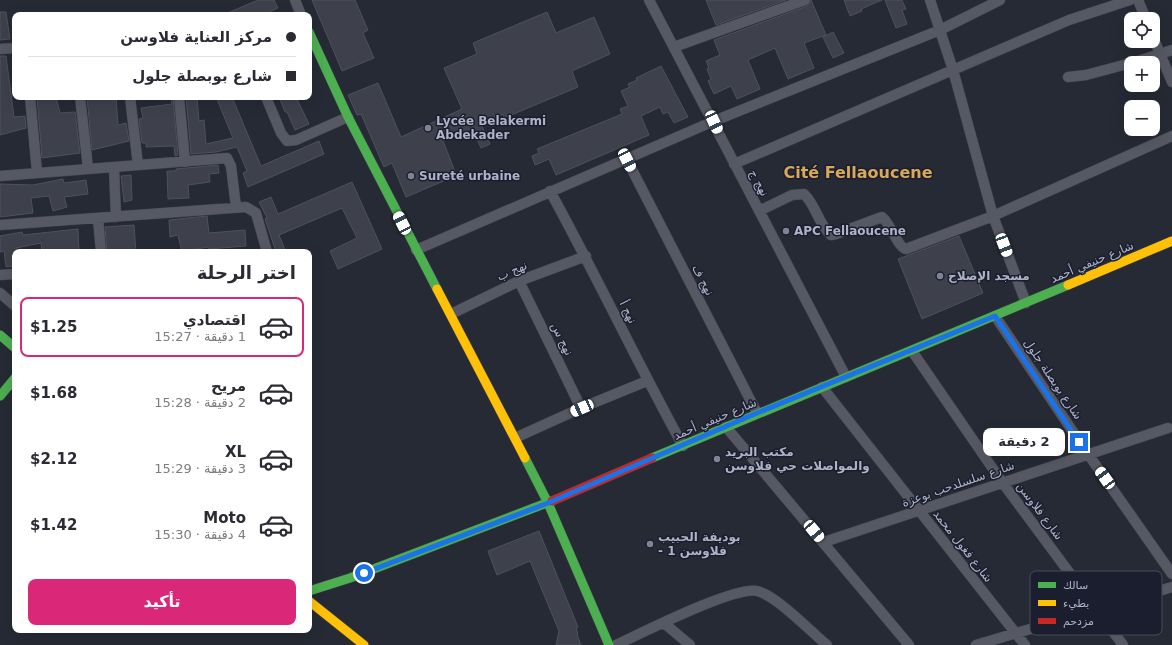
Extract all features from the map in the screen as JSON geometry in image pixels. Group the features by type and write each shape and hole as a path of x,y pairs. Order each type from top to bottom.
{"street":[{"path":"295,0 300,12"},
{"name":"نهج ج","path":"649,0 846,377"},
{"path":"674,47 805,0"},
{"path":"930,0 953,70 993,216 1026,303"},
{"path":"416,250 550,191 627,160 714,122 940,30 1000,0"},
{"path":"734,164 1069,20 1130,0"},
{"path":"1138,0 1143,12"},
{"path":"312,39 348,117 548,503 609,645"},
{"path":"0,49 12,48"},
{"path":"1157,48 1172,82"},
{"path":"1154,56 1172,50"},
{"path":"1068,77 1086,75 1124,65"},
{"path":"30,100 37,172"},
{"path":"80,100 88,168"},
{"path":"130,100 138,165"},
{"path":"180,100 186,162"},
{"path":"267,100 281,133 287,141 296,140 348,117"},
{"path":"759,211 792,195 804,194 811,200 825,228 831,235 882,217 888,223 901,246 906,249 993,216 1172,136"},
{"path":"0,176 88,168 114,168 229,159 236,207"},
{"name":"نهج ف","path":"627,160 757,413"},
{"path":"114,168 116,217"},
{"name":"نهج أ","path":"550,191 586,256 648,381 683,446"},
{"path":"0,225 246,207 256,213 266,249"},
{"path":"98,218 101,249"},
{"name":"شارع حنيفي أحمد","path":"312,590 350,578 548,503 757,413 912,351 1172,241"},
{"name":"نهج ب","path":"451,314 519,281 586,256"},
{"path":"0,275 12,274"},
{"name":"نهج س","path":"519,281 582,408"},
{"path":"0,293 12,303"},
{"name":"شارع بوبصلة جلول","path":"995,316 1088,454 1172,574"},
{"path":"0,335 12,345"},
{"name":"شارع فلاوسن","path":"912,351 1002,482 1068,571"},
{"path":"515,438 648,381"},
{"path":"0,396 12,382"},
{"name":"شارع فغول محمد","path":"822,387 918,511 1025,645"},
{"path":"726,427 909,645"},
{"name":"شارع سلسلدحب بوعزة","path":"824,542 1168,428"},
{"path":"1162,589 1172,586"},
{"path":"616,645 732,594 756,591 771,597 827,645"},
{"path":"312,603 364,645"},
{"path":"664,623 690,645"},
{"path":"976,645 1030,628"},
{"name":"شارع فلاوسن","path":"1116,635 1123,645"}],"building":[{"path":"258,0 274,0 278,8 269,12 230,12"},
{"path":"312,0 355,0 368,30 363,33 374,58 342,71"},
{"path":"706,0 786,0 716,25"},
{"path":"811,0 826,35 804,43 814,68 788,79 775,48 748,60 760,89 737,99 731,86 714,94 708,81 711,79 706,61 720,55 714,40 807,6"},
{"path":"844,0 882,0 861,9 862,11 850,16"},
{"path":"885,0 902,0 906,9 902,10 907,24 896,28"},
{"path":"0,12 6,12 10,39 0,40"},
{"path":"547,12 556,33 594,17 610,54 572,71 578,87 504,118 503,114 481,124 490,144 481,148 472,128 443,141 456,174 453,177 406,197 392,163 384,167 361,114 357,115 348,95 378,83 401,137 462,109 444,68 477,54 473,43"},
{"path":"833,32 844,53 833,58 823,37"},
{"path":"0,56 6,56 14,117 25,116 26,128 0,135"},
{"path":"661,66 688,117 674,123 668,112 663,114 660,107 641,116 649,135 556,175 549,159 535,165 532,156 539,153 537,149 622,114 620,109 628,106 621,91 630,87 628,84 637,80 636,78"},
{"path":"37,100 57,100 60,113 75,112 80,153 42,158"},
{"path":"87,100 116,100 118,125 126,123 129,141 92,150"},
{"path":"171,100 173,100 178,155 175,156 174,146 146,147 146,143 142,143 139,119 143,118 141,108 172,104"},
{"path":"186,100 197,100 199,121 204,120 206,144 233,138 217,100 233,100 261,166 319,141 324,154 248,187 243,173 247,171 237,147 216,152 191,154"},
{"path":"280,100 297,100 309,124 295,130 287,112 285,112"},
{"path":"218,165 219,173 209,174 210,182 188,185 189,198 168,199 167,171"},
{"path":"131,175 132,200 124,202 121,176"},
{"path":"63,179 64,183 86,180 88,194 64,197 67,207 53,211 49,196 31,198 33,213 0,217 0,184 33,185"},
{"path":"352,182 382,249 338,269 330,251 357,238 342,208 279,235 285,249 275,249 265,219 267,218 259,202 271,197 278,214"},
{"path":"207,216 209,233 245,230 246,246 209,249 208,247 198,249 181,249 178,235 170,237 169,220"},
{"path":"134,225 136,249 107,249 105,227"},
{"path":"78,229 79,249 42,249 41,243 16,248 12,249 12,266 6,267 4,251 0,252 0,236 22,232 23,235"},
{"name":"مسجد اﻹصلاح","path":"959,236 983,293 922,319 898,259"},
{"path":"539,531 578,627 576,628 577,635 581,645 556,645 559,631 530,561 497,575 488,551"}],"traffic: fast":[{"path":"312,39 348,117 437,289"},
{"path":"652,458 1068,285"},
{"path":"0,335 12,345"},
{"path":"0,396 12,382"},
{"path":"525,458 548,503 609,645"},
{"path":"312,590 350,578 552,501"}],"traffic: slow":[{"path":"1068,285 1172,241"},
{"path":"437,289 525,458"},
{"path":"312,603 364,645"}],"traffic: jam":[{"path":"552,501 652,458"}],"place":[{"name":"Lycée Belakermi Abdekader","path":"428,128"},
{"name":"Sureté urbaine","path":"411,176"},
{"name":"APC Fellaoucene","path":"786,231"},
{"name":"مسجد اﻹصلاح","path":"940,276"},
{"name":"مكتب البريد والمواصلات حي فلاوسن","path":"717,459"},
{"name":"بوديفة الحبيب - فلاوسن 1","path":"650,544"}],"district":[{"name":"Cité Fellaoucene","path":"858,172"}],"route":[{"path":"364,573 548,503 757,413 995,316 1079,442"}]}
